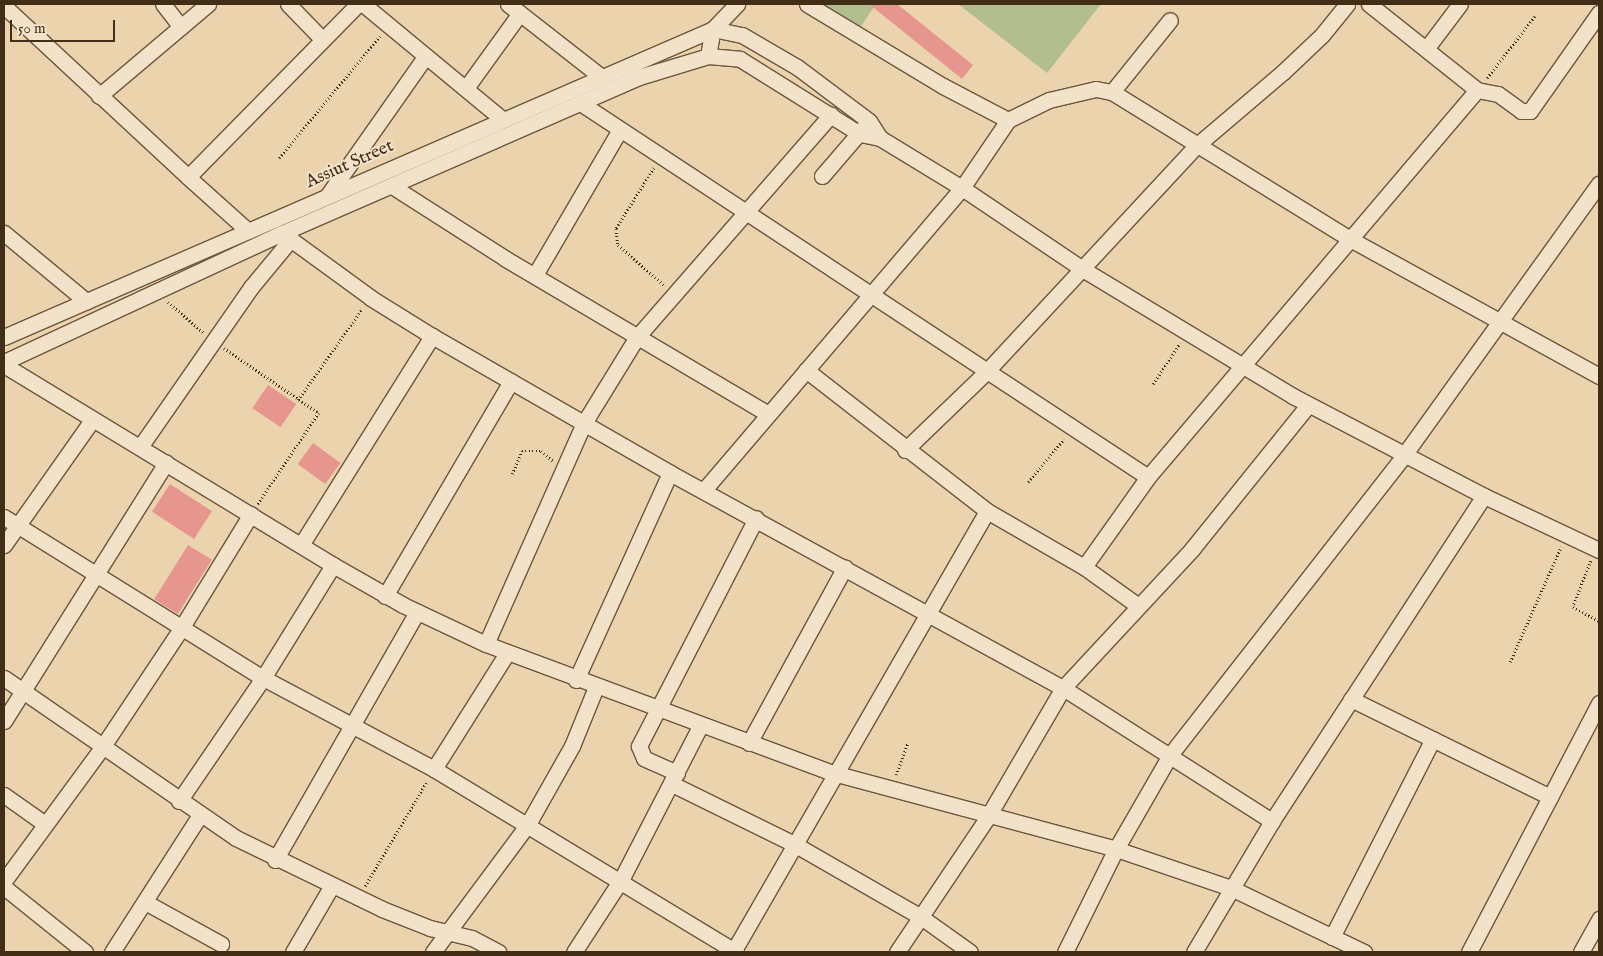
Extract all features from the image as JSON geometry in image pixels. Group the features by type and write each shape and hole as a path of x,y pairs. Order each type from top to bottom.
{"street":[{"path":"163,4 181,27"},
{"path":"98,96 208,4"},
{"path":"288,4 322,39"},
{"path":"188,176 358,4"},
{"path":"363,4 502,119"},
{"path":"807,4 943,86 1008,120"},
{"path":"904,450 986,372 1084,270 1196,146 1283,72 1329,28 1347,4"},
{"path":"1369,4 1477,90 1498,94 1521,111 1530,111 1599,13"},
{"path":"1426,49 1460,4"},
{"path":"4,6 98,96 247,230"},
{"path":"734,6 713,29 708,56 740,59 860,134 880,138 962,188 1084,270 1242,367 1308,404 1484,496 1598,549"},
{"path":"734,6 742,35 740,59"},
{"path":"466,88 514,8 600,76"},
{"path":"1112,92 1170,20"},
{"path":"713,29 742,35 797,67 870,121 880,138"},
{"name":"Assiut Street","path":"4,337 600,76 713,29"},
{"name":"Assiut Street","path":"4,363 156,291 287,236 392,186 640,77 708,56"},
{"path":"327,196 425,57"},
{"path":"704,490 962,188 1008,120 1048,100 1096,89 1112,92 1196,146 1350,239 1599,376"},
{"path":"1084,567 1148,477 1477,90"},
{"path":"582,104 619,131 747,215 873,294 986,372 1148,477"},
{"path":"486,644 584,423 637,337 747,215 831,115"},
{"path":"822,176 870,121"},
{"path":"535,275 619,131"},
{"path":"1064,952 1116,849 1170,755 1404,455 1599,184"},
{"path":"392,186 637,337 768,414"},
{"path":"4,232 86,301"},
{"path":"140,447 287,236 371,298 432,336 670,473 756,518 1063,688 1272,820"},
{"path":"301,545 432,336"},
{"path":"4,363 166,464 385,596 486,644 576,680 833,773 987,818 1116,849 1231,888 1364,952"},
{"path":"806,370 904,450 987,511 1084,567 1137,605"},
{"path":"385,596 511,380"},
{"path":"897,952 987,818 1063,688 1137,605 1192,549 1308,404"},
{"path":"4,546 93,419"},
{"path":"4,721 25,694 166,464"},
{"path":"576,680 670,473"},
{"path":"1194,952 1272,820 1484,496"},
{"path":"4,517 263,678 351,727 434,769 621,880 734,952 833,773 987,511"},
{"path":"4,881 103,746 182,627 251,514"},
{"path":"756,518 639,751 644,758 675,779 794,844 921,917 970,952"},
{"path":"179,801 263,678 332,565"},
{"path":"749,743 845,568"},
{"path":"275,860 417,612"},
{"path":"434,769 507,653"},
{"path":"4,678 179,801 275,860 331,887 417,924 472,938 498,952"},
{"path":"432,952 528,824 572,746 596,687"},
{"path":"1352,699 1550,797"},
{"path":"1469,952 1599,702"},
{"path":"574,952 621,880 675,779 700,726"},
{"path":"1332,937 1434,739"},
{"path":"4,795 45,824"},
{"path":"112,952 200,815"},
{"path":"4,887 85,952"},
{"path":"293,952 331,887"},
{"path":"145,902 221,944"},
{"path":"1581,952 1599,919"}],"path":[{"path":"1477,90 1535,16"},
{"path":"279,158 389,26"},
{"path":"660,158 616,229 618,245 675,294"},
{"path":"156,291 213,341 319,414 251,514"},
{"path":"298,400 371,298"},
{"path":"1153,384 1186,333"},
{"path":"1028,482 1073,428"},
{"path":"512,474 522,451 541,451 564,469"},
{"path":"1510,662 1566,535"},
{"path":"1598,549 1573,607 1599,621"},
{"path":"890,790 907,744"},
{"path":"359,899 434,769"}],"green space":[{"path":"816,4 876,4 857,32"},
{"path":"958,4 1101,4 1047,73"}],"building":[{"path":"869,4 897,4 973,65 962,79"},
{"path":"268,385 296,404 281,427 252,408"},
{"path":"313,443 341,463 325,484 298,464"},
{"path":"170,484 212,511 194,539 152,512"},
{"path":"188,545 212,560 178,614 154,599"}]}
